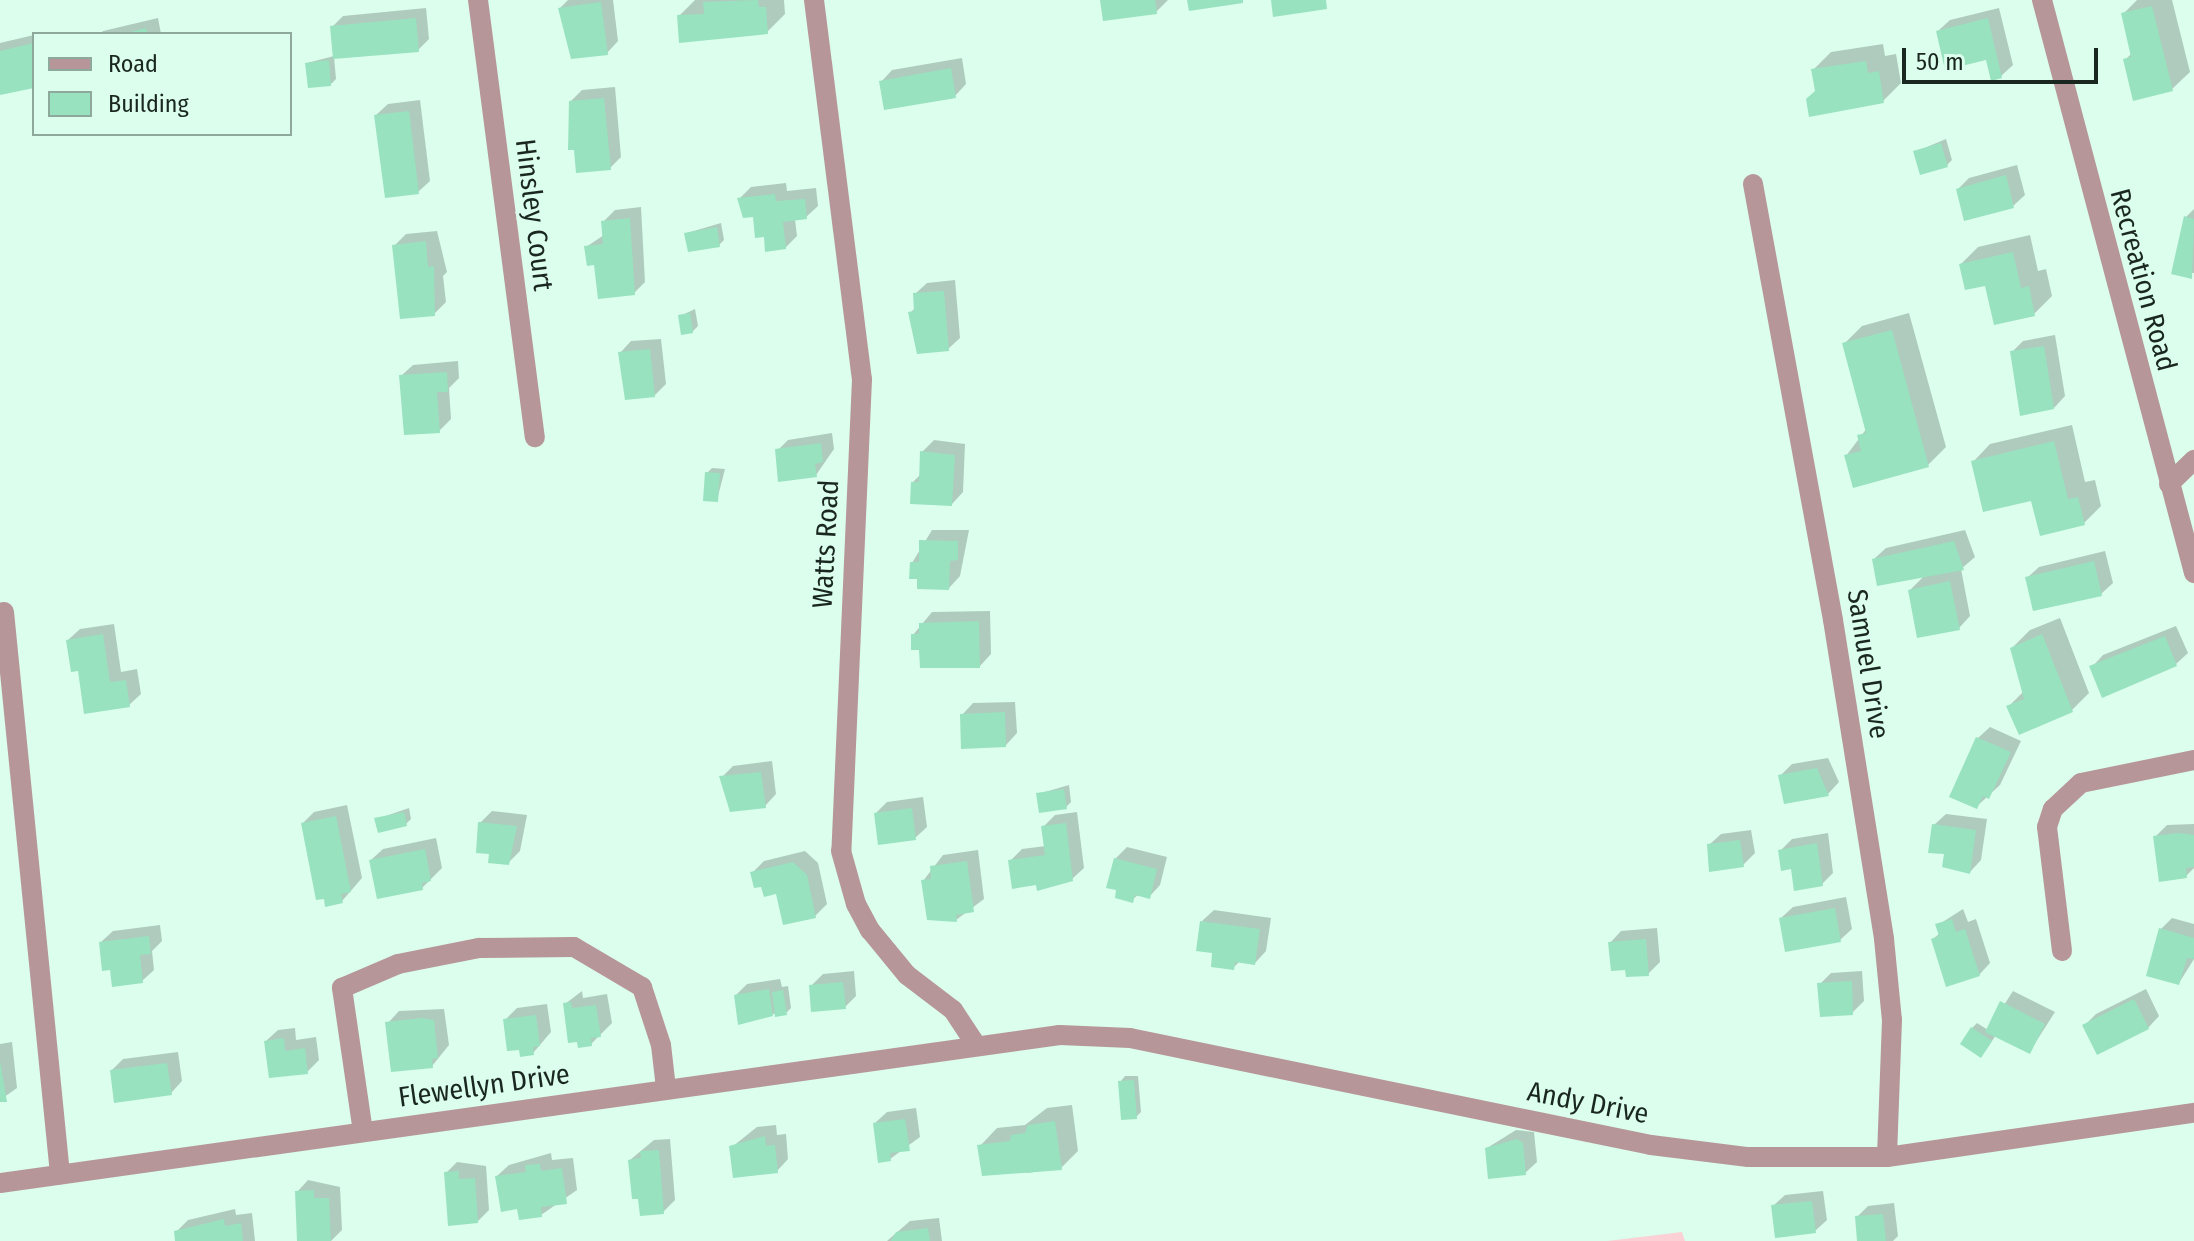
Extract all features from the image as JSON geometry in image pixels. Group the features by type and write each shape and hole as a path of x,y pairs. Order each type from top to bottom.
{"street":[{"name":"Hinsley Court","path":"478,0 535,437"},
{"name":"Watts Road","path":"814,0 862,379 841,851 856,904 870,930 907,975 953,1010 976,1045"},
{"name":"Recreation Road","path":"2042,0 2194,573"},
{"name":"Samuel Drive","path":"1753,184 1830,605 1884,939 1892,1020 1887,1157"},
{"path":"2169,484 2194,460"},
{"path":"4,612 60,1174"},
{"path":"2062,951 2047,827 2053,809 2081,783 2194,760"},
{"path":"363,1132 342,988 398,964 479,948 574,947 642,987 661,1045 666,1088"},
{"name":"Andy Drive","path":"976,1045 1060,1035 1130,1038 1651,1145 1748,1157 1887,1157 2194,1113"},
{"name":"Flewellyn Drive","path":"0,1183 976,1045"}],"shaded area":[{"path":"1682,1232 1685,1241 1607,1241"}],"building":[{"path":"758,0 759,7 766,7 768,34 679,43 677,15 704,14 703,2"},
{"path":"1100,0 1155,0 1157,14 1103,21"},
{"path":"1187,0 1243,0 1243,3 1189,11"},
{"path":"1271,0 1326,0 1327,9 1273,17"},
{"path":"601,2 608,55 571,59 558,8"},
{"path":"2152,6 2173,91 2133,101 2123,59 2131,57 2121,13"},
{"path":"416,18 419,52 333,59 330,26"},
{"path":"1988,18 2002,78 1991,81 1986,60 1945,70 1936,31"},
{"path":"32,43 32,88 0,95 0,51"},
{"path":"329,60 331,86 308,88 305,63"},
{"path":"1866,61 1868,73 1879,71 1884,103 1809,117 1806,99 1815,91 1811,69"},
{"path":"951,68 956,98 884,110 879,81"},
{"path":"604,98 611,170 576,173 574,150 568,150 569,101"},
{"path":"409,111 419,194 385,198 374,115"},
{"path":"1941,143 1948,167 1920,175 1913,151"},
{"path":"2006,175 2014,208 1964,221 1956,189"},
{"path":"775,194 776,201 805,199 807,219 783,222 786,249 765,252 764,237 755,238 753,217 743,218 737,198"},
{"path":"2184,216 2194,219 2192,279 2171,274"},
{"path":"630,218 635,295 598,299 594,265 587,266 584,246 603,244 601,221"},
{"path":"717,227 720,247 688,252 684,233"},
{"path":"426,241 428,267 434,266 435,316 400,319 392,245"},
{"path":"2013,252 2021,288 2029,286 2035,316 1994,325 1985,286 1965,290 1959,264"},
{"path":"944,291 949,351 917,354 908,312 914,311 913,293"},
{"path":"690,313 693,333 681,335 678,315"},
{"path":"1892,330 1929,467 1853,488 1844,455 1861,451 1857,435 1866,433 1842,343"},
{"path":"2044,346 2054,409 2020,416 2010,351"},
{"path":"650,349 655,397 625,400 618,352"},
{"path":"447,372 448,392 437,392 440,433 404,435 399,375"},
{"path":"2054,441 2068,499 2078,497 2085,525 2040,536 2031,501 1983,512 1971,461"},
{"path":"821,443 823,462 815,464 817,477 778,482 775,449"},
{"path":"920,451 955,455 952,506 910,504 911,482 919,482"},
{"path":"705,472 720,473 718,502 703,501"},
{"path":"919,540 958,541 958,560 950,561 949,590 917,589 917,579 909,579 910,562 919,562"},
{"path":"1954,541 1964,570 1877,586 1872,559"},
{"path":"2094,561 2102,596 2033,611 2025,577"},
{"path":"1950,581 1960,630 1917,638 1908,590"},
{"path":"979,621 980,668 920,668 919,650 911,650 911,634 919,634 919,623"},
{"path":"103,634 110,682 126,680 130,707 84,714 78,671 71,672 66,640"},
{"path":"2042,634 2073,712 2019,735 2006,706 2024,699 2010,648"},
{"path":"2165,636 2177,666 2102,698 2089,666"},
{"path":"1005,712 1006,747 961,749 960,714"},
{"path":"1976,737 2011,752 1989,799 1983,796 1977,809 1949,797"},
{"path":"1817,768 1829,796 1784,804 1778,775"},
{"path":"761,772 766,808 730,812 719,776"},
{"path":"1064,789 1067,809 1039,813 1036,793"},
{"path":"912,808 916,840 878,845 874,813"},
{"path":"404,812 407,826 378,833 374,818"},
{"path":"336,816 351,892 341,894 343,903 325,907 324,899 316,900 301,823"},
{"path":"478,822 517,826 509,865 488,863 489,854 476,853"},
{"path":"1066,823 1073,881 1037,891 1036,885 1012,889 1008,860 1045,855 1041,826"},
{"path":"1932,824 1976,830 1970,874 1942,867 1944,854 1928,853"},
{"path":"2194,835 2194,867 2186,868 2187,878 2159,882 2153,836"},
{"path":"1740,840 1744,867 1709,872 1707,844"},
{"path":"1817,843 1823,886 1794,891 1791,869 1781,871 1778,850"},
{"path":"425,849 431,881 422,883 423,890 377,899 369,860"},
{"path":"1114,858 1157,869 1150,899 1135,895 1133,903 1115,898 1116,890 1106,888"},
{"path":"967,861 974,912 956,915 957,922 927,920 921,880 931,879 930,866"},
{"path":"793,862 807,875 816,918 783,925 776,894 764,897 761,887 754,888 750,872"},
{"path":"1835,908 1841,942 1785,952 1779,918"},
{"path":"1952,919 1956,932 1965,929 1980,976 1946,987 1931,939 1939,936 1935,924"},
{"path":"1200,921 1260,929 1255,965 1235,962 1234,970 1211,967 1212,953 1196,951"},
{"path":"2159,928 2194,938 2194,959 2187,958 2179,985 2146,976"},
{"path":"149,936 151,954 140,955 143,983 112,987 110,970 102,971 99,942"},
{"path":"1646,939 1649,976 1626,977 1625,970 1611,971 1608,942"},
{"path":"1852,981 1853,1015 1820,1017 1817,983"},
{"path":"843,982 846,1009 811,1012 809,985"},
{"path":"769,989 773,1016 738,1025 734,995"},
{"path":"783,990 787,1015 775,1017 772,992"},
{"path":"2134,999 2149,1029 2097,1055 2082,1025"},
{"path":"2000,1001 2045,1024 2030,1054 1985,1032"},
{"path":"571,1002 572,1008 596,1005 601,1037 591,1038 592,1046 578,1048 577,1042 568,1043 563,1003"},
{"path":"536,1015 540,1046 533,1047 534,1055 520,1057 519,1050 507,1051 503,1019"},
{"path":"422,1018 434,1020 438,1058 432,1059 433,1068 391,1072 385,1022"},
{"path":"1971,1027 1992,1041 1981,1058 1960,1044"},
{"path":"284,1038 285,1051 305,1048 308,1074 269,1078 264,1041"},
{"path":"0,1061 7,1102 0,1102"},
{"path":"167,1063 172,1095 114,1103 110,1070"},
{"path":"1134,1080 1137,1119 1121,1120 1118,1081"},
{"path":"905,1119 910,1151 890,1153 891,1161 878,1163 873,1123"},
{"path":"1055,1121 1062,1170 982,1176 977,1145 1010,1141 1011,1135 1025,1133 1028,1125"},
{"path":"765,1136 766,1146 775,1145 778,1173 733,1178 729,1146"},
{"path":"1517,1139 1523,1143 1526,1175 1488,1179 1485,1148"},
{"path":"659,1150 664,1214 640,1216 638,1199 632,1199 628,1160 641,1158 640,1151"},
{"path":"540,1164 541,1171 562,1168 567,1204 541,1207 542,1217 519,1220 517,1209 501,1212 495,1176 526,1172 525,1165"},
{"path":"459,1171 459,1179 475,1178 478,1223 448,1226 444,1172"},
{"path":"314,1190 314,1198 329,1198 331,1241 297,1241 295,1191"},
{"path":"1812,1201 1816,1233 1775,1238 1771,1205"},
{"path":"1883,1214 1886,1241 1857,1241 1855,1216"},
{"path":"224,1219 225,1226 241,1223 243,1241 175,1241 174,1231"},
{"path":"928,1228 930,1241 891,1241 896,1232"}]}
